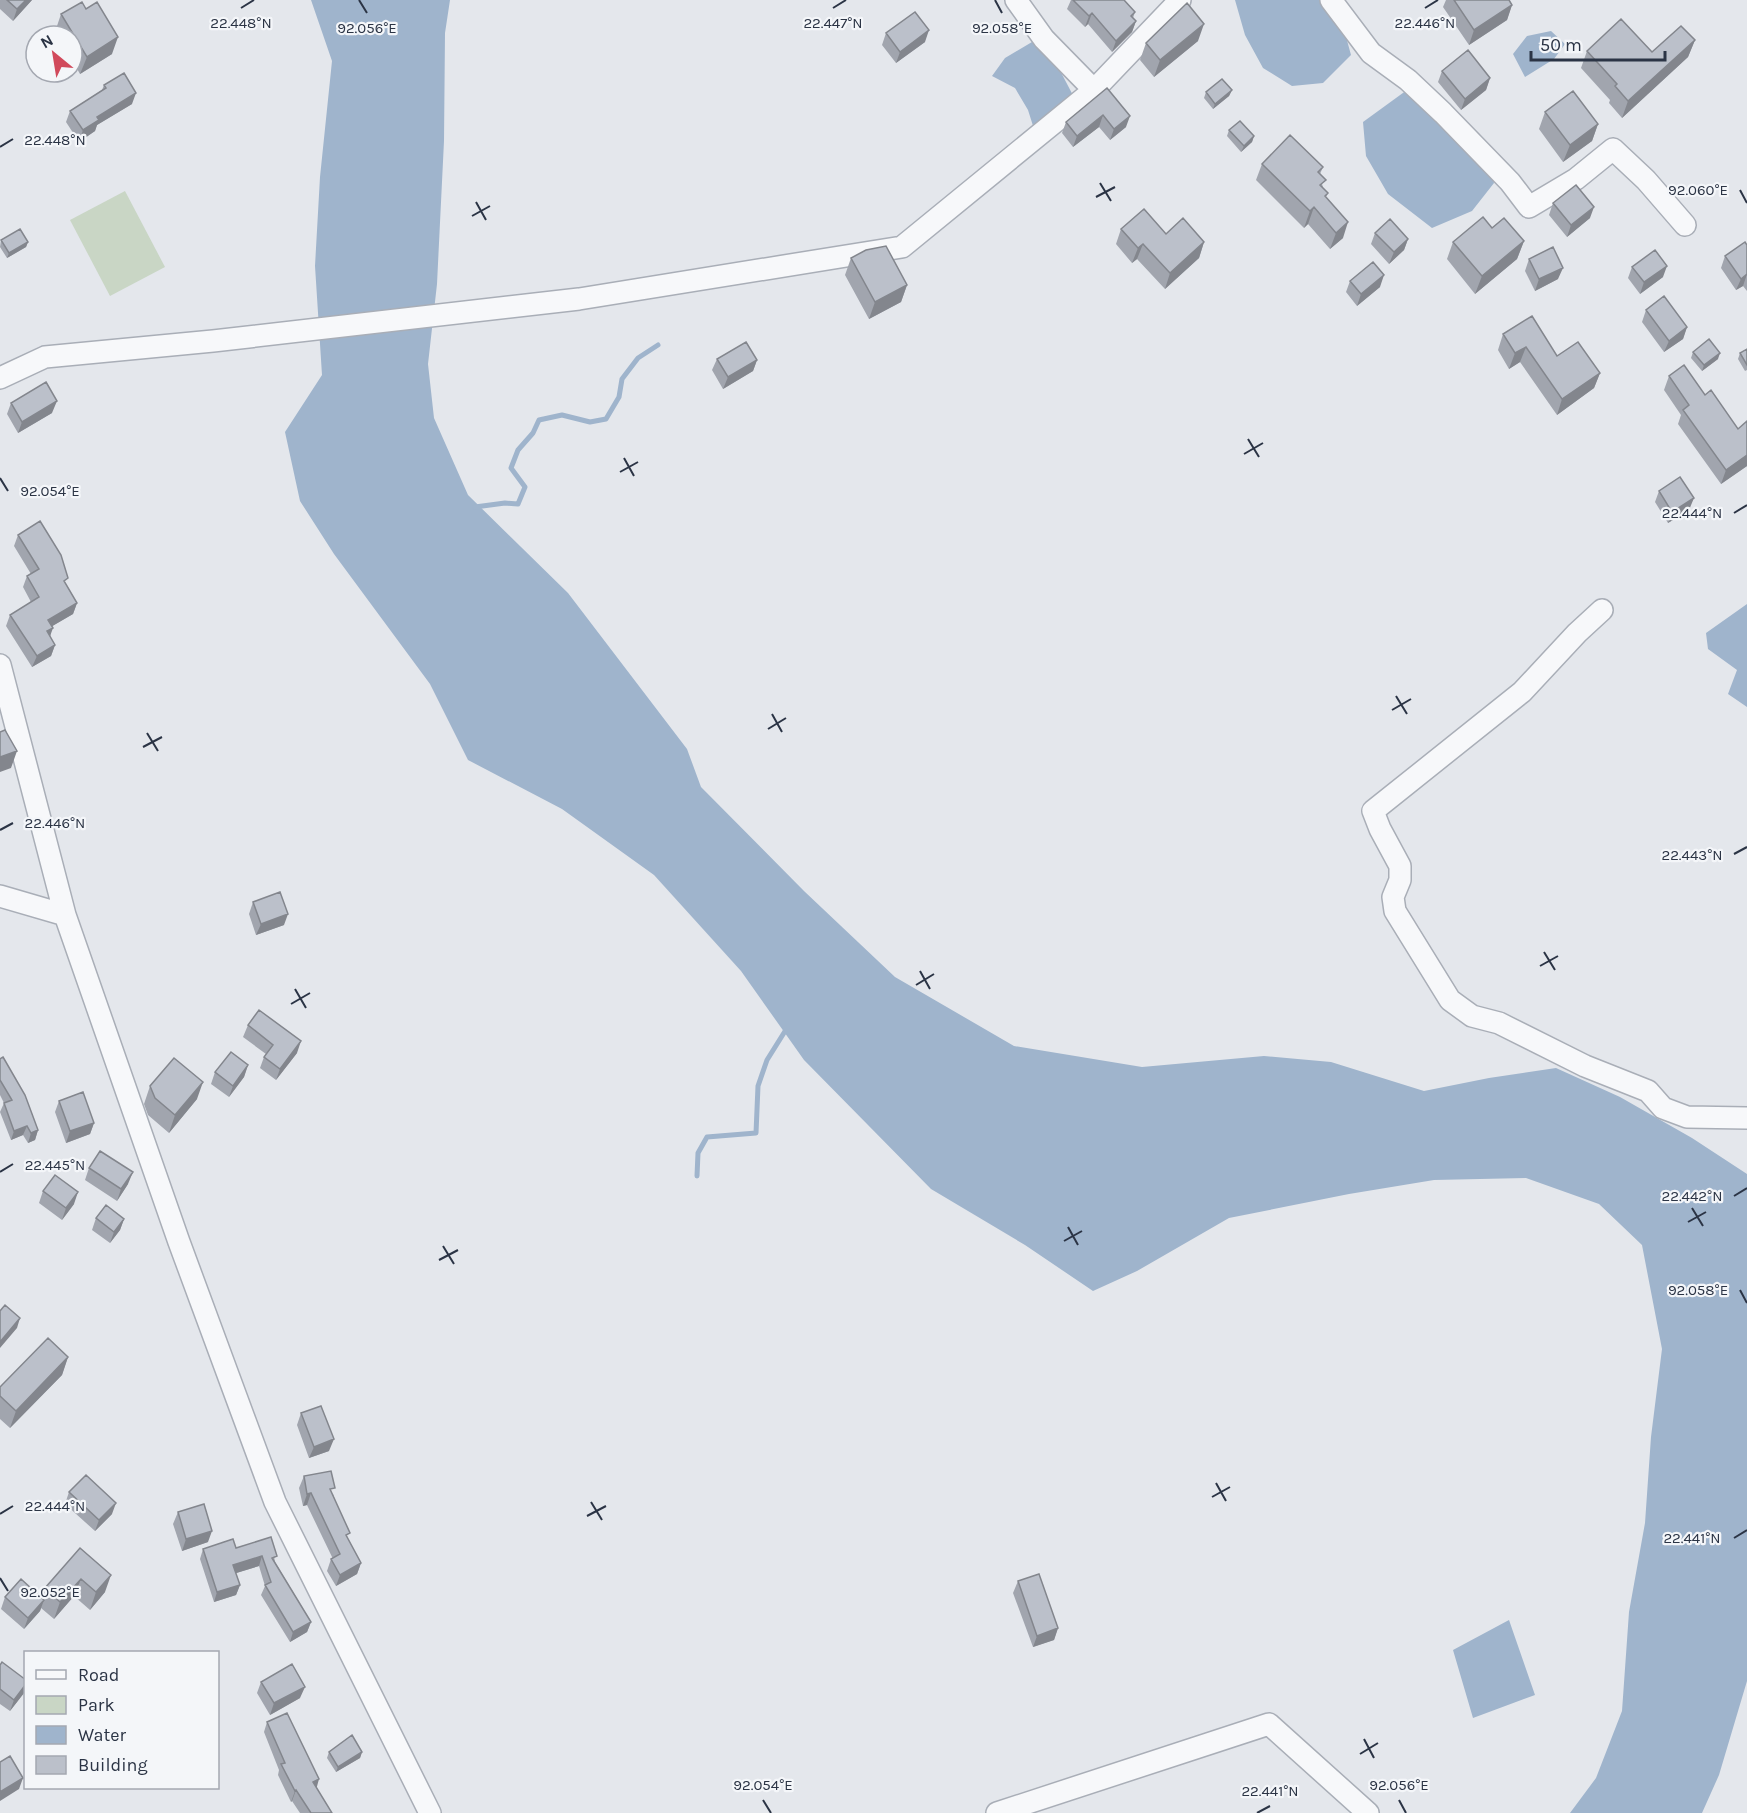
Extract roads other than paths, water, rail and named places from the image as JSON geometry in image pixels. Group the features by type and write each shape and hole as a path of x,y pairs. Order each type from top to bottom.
{"street":[{"path":"1016,0 1044,39 1094,90"},
{"path":"0,378 45,357 213,341 579,299 902,248 1094,90 1180,0"},
{"path":"1331,0 1371,53 1408,80 1443,113 1510,182 1529,207 1576,179 1613,149 1646,180 1685,225"},
{"path":"1602,610 1577,633 1522,692 1373,811 1400,866 1400,880 1393,897 1395,911 1450,1000 1472,1016 1499,1023 1585,1066 1648,1091 1663,1108 1687,1117 1747,1118"},
{"path":"0,665 65,915 179,1242 275,1502 430,1813"},
{"path":"0,896 65,915"},
{"path":"997,1813 1269,1724 1368,1813"}],"water":[{"path":"311,0 450,0 445,33 444,141 437,284 428,364 434,418 468,495 568,593 687,749 701,787 804,891 895,977 1014,1046 1142,1067 1264,1056 1331,1062 1424,1091 1556,1068 1620,1097 1692,1138 1747,1174 1747,1681 1719,1775 1702,1813 1570,1813 1596,1778 1622,1711 1629,1612 1645,1523 1651,1437 1662,1349 1642,1245 1599,1204 1526,1178 1434,1180 1349,1194 1229,1218 1137,1271 1093,1291 1025,1245 931,1189 804,1060 741,971 654,875 562,809 468,760 430,684 334,554 300,501 285,432 322,375 315,266 320,177 332,61"},
{"path":"1235,0 1319,0 1345,33 1351,55 1323,83 1292,86 1263,68 1245,35"},
{"path":"1551,31 1565,44 1554,59 1525,77 1513,54 1527,36"},
{"path":"1032,42 1054,59 1077,103 1034,129 1028,110 1015,88 992,76 1005,58"},
{"path":"1407,90 1491,170 1494,183 1472,211 1432,228 1388,194 1366,156 1363,122"},
{"path":"1747,604 1747,707 1728,694 1737,670 1708,649 1706,633"},
{"path":"1509,1620 1535,1695 1473,1718 1453,1650"}],"waterway":[{"path":"475,507 505,503 518,504 525,487 511,468 518,450 533,433 539,420 562,415 590,422 606,419 619,397 622,379 638,358 658,345"},
{"path":"697,1176 698,1153 707,1137 756,1133 758,1086 767,1060 787,1028"}]}
